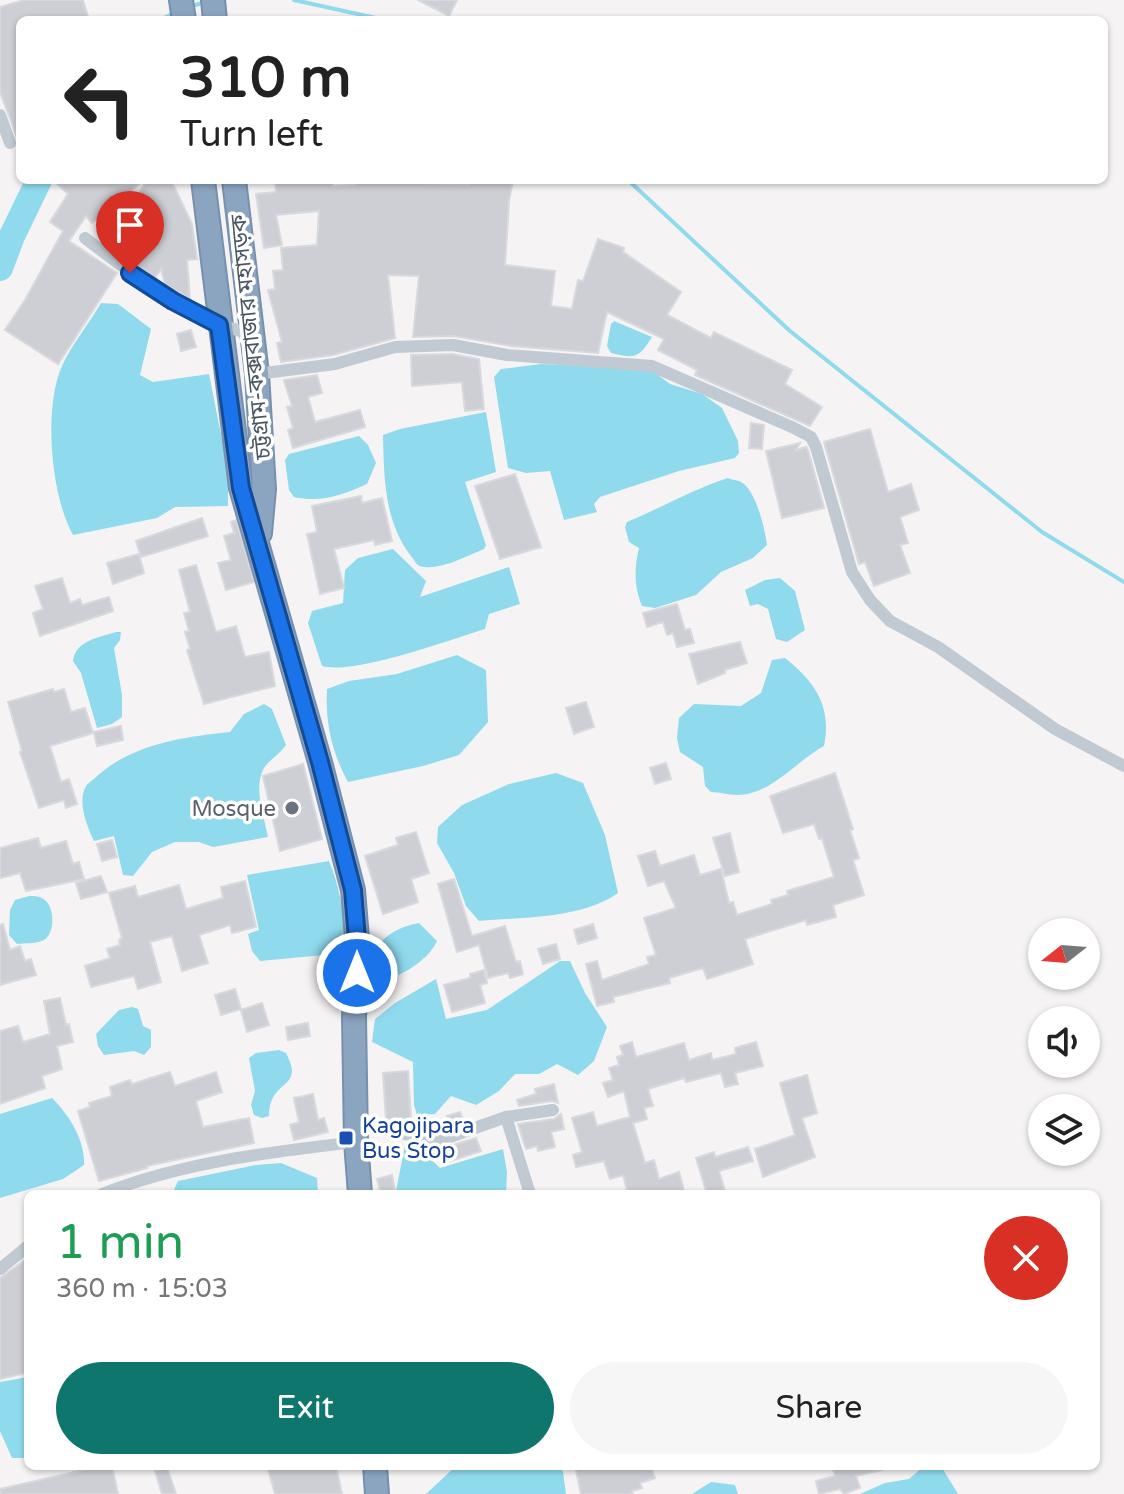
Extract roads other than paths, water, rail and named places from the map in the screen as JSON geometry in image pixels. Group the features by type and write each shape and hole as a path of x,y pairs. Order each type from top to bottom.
{"highway":[{"name":"চট্টগ্রাম-কক্সবাজার মহাসড়ক","path":"203,184 241,488 259,542 353,890 358,951 354,1017 360,1190"},
{"name":"চট্টগ্রাম-কক্সবাজার মহাসড়ক","path":"234,184 257,374 264,489 259,542"},
{"path":"375,1470 377,1494"}],"street":[{"path":"0,115 10,143"},
{"path":"85,238 173,301 219,325 251,335"},
{"path":"257,374 335,364 395,347 453,345 507,355 652,366 779,422 811,437 852,572 870,600 890,621 938,647 1055,729 1124,766"},
{"path":"112,1190 198,1164 356,1132 444,1139 506,1117 553,1110"},
{"path":"506,1117 529,1190"},
{"path":"0,1269 24,1249"}],"water":[{"path":"101,303 118,304 151,329 140,375 153,382 209,374 228,470 228,506 175,507 157,518 73,535 59,498 55,475 51,428 53,405 62,366"},
{"path":"614,321 652,337 640,353 626,356 611,353 607,346"},
{"path":"541,364 650,369 670,384 702,394 722,408 738,441 739,453 735,458 679,471 600,497 594,504 597,512 564,520 550,471 526,473 508,468 494,377 501,369"},
{"path":"486,412 496,472 465,482 486,545 484,549 447,564 420,566 395,528 385,483 383,435"},
{"path":"359,436 368,445 376,463 367,484 331,497 294,497 289,490 285,460 289,454"},
{"path":"728,478 741,482 751,493 762,520 767,545 753,558 721,572 696,595 655,608 642,606 636,577 639,548 629,542 625,527 627,522"},
{"path":"393,549 426,581 420,597 509,567 520,604 489,614 485,629 426,648 356,666 322,666 308,623 312,611 343,603 345,570 358,558"},
{"path":"780,578 795,591 805,630 787,642 776,639 768,609 758,604 750,606 745,590 765,580"},
{"path":"121,632 114,648 122,695 122,717 97,728 81,673 73,661 83,644"},
{"path":"457,655 486,670 488,722 459,755 348,782 331,737 327,689 349,681 397,674"},
{"path":"785,658 805,676 819,696 826,719 824,746 783,776 749,794 711,792 705,786 703,767 680,752 677,738 679,718 694,704 741,706 761,693 772,660"},
{"path":"264,704 272,709 286,745 266,765 259,784 268,837 213,847 199,842 175,842 152,852 133,876 123,875 114,836 94,841 82,799 87,785 109,766 141,750 176,740 230,732 244,714"},
{"path":"556,773 583,783 605,835 618,893 603,902 569,912 479,921 466,906 454,873 437,843 438,827 462,805 509,784"},
{"path":"329,861 341,904 343,951 260,961 252,951 248,934 259,930 247,875"},
{"path":"29,896 46,901 52,912 51,931 44,940 17,944 9,935 10,910 15,900"},
{"path":"419,923 437,941 433,948 404,972 379,982 374,979 374,957 382,941 398,930"},
{"path":"560,961 570,961 585,993 607,1027 594,1061 578,1075 557,1064 539,1074 515,1074 499,1091 476,1105 451,1096 435,1114 417,1115 413,1062 372,1042 375,1019 395,1003 436,979 446,1019 487,1010"},
{"path":"138,1009 143,1026 151,1030 151,1047 144,1055 134,1051 104,1055 98,1046 96,1034 119,1010"},
{"path":"279,1050 286,1053 292,1073 274,1095 269,1116 262,1118 254,1115 251,1105 255,1091 249,1058 256,1053"},
{"path":"52,1098 75,1128 82,1146 84,1165 63,1179 0,1198 0,1114"},
{"path":"405,1145 417,1146 440,1168 503,1149 506,1190 396,1190"},
{"path":"281,1163 317,1178 318,1190 174,1190 178,1181"},
{"path":"24,1378 24,1458 12,1458 0,1431 0,1382"},
{"path":"452,1470 562,1470 566,1494 426,1494"},
{"path":"919,1470 943,1470 958,1494 860,1494 885,1483 909,1479"},
{"path":"711,1482 735,1485 738,1494 692,1494"}],"waterway":[{"path":"294,0 367,16"},
{"path":"188,7 206,2"},
{"path":"168,16 176,12"},
{"path":"0,268 37,184"},
{"path":"632,184 790,331 1042,532 1124,582"}],"place":[{"name":"Mosque","path":"292,808"},
{"name":"Kagojipara Bus Stop","path":"346,1138"}]}
